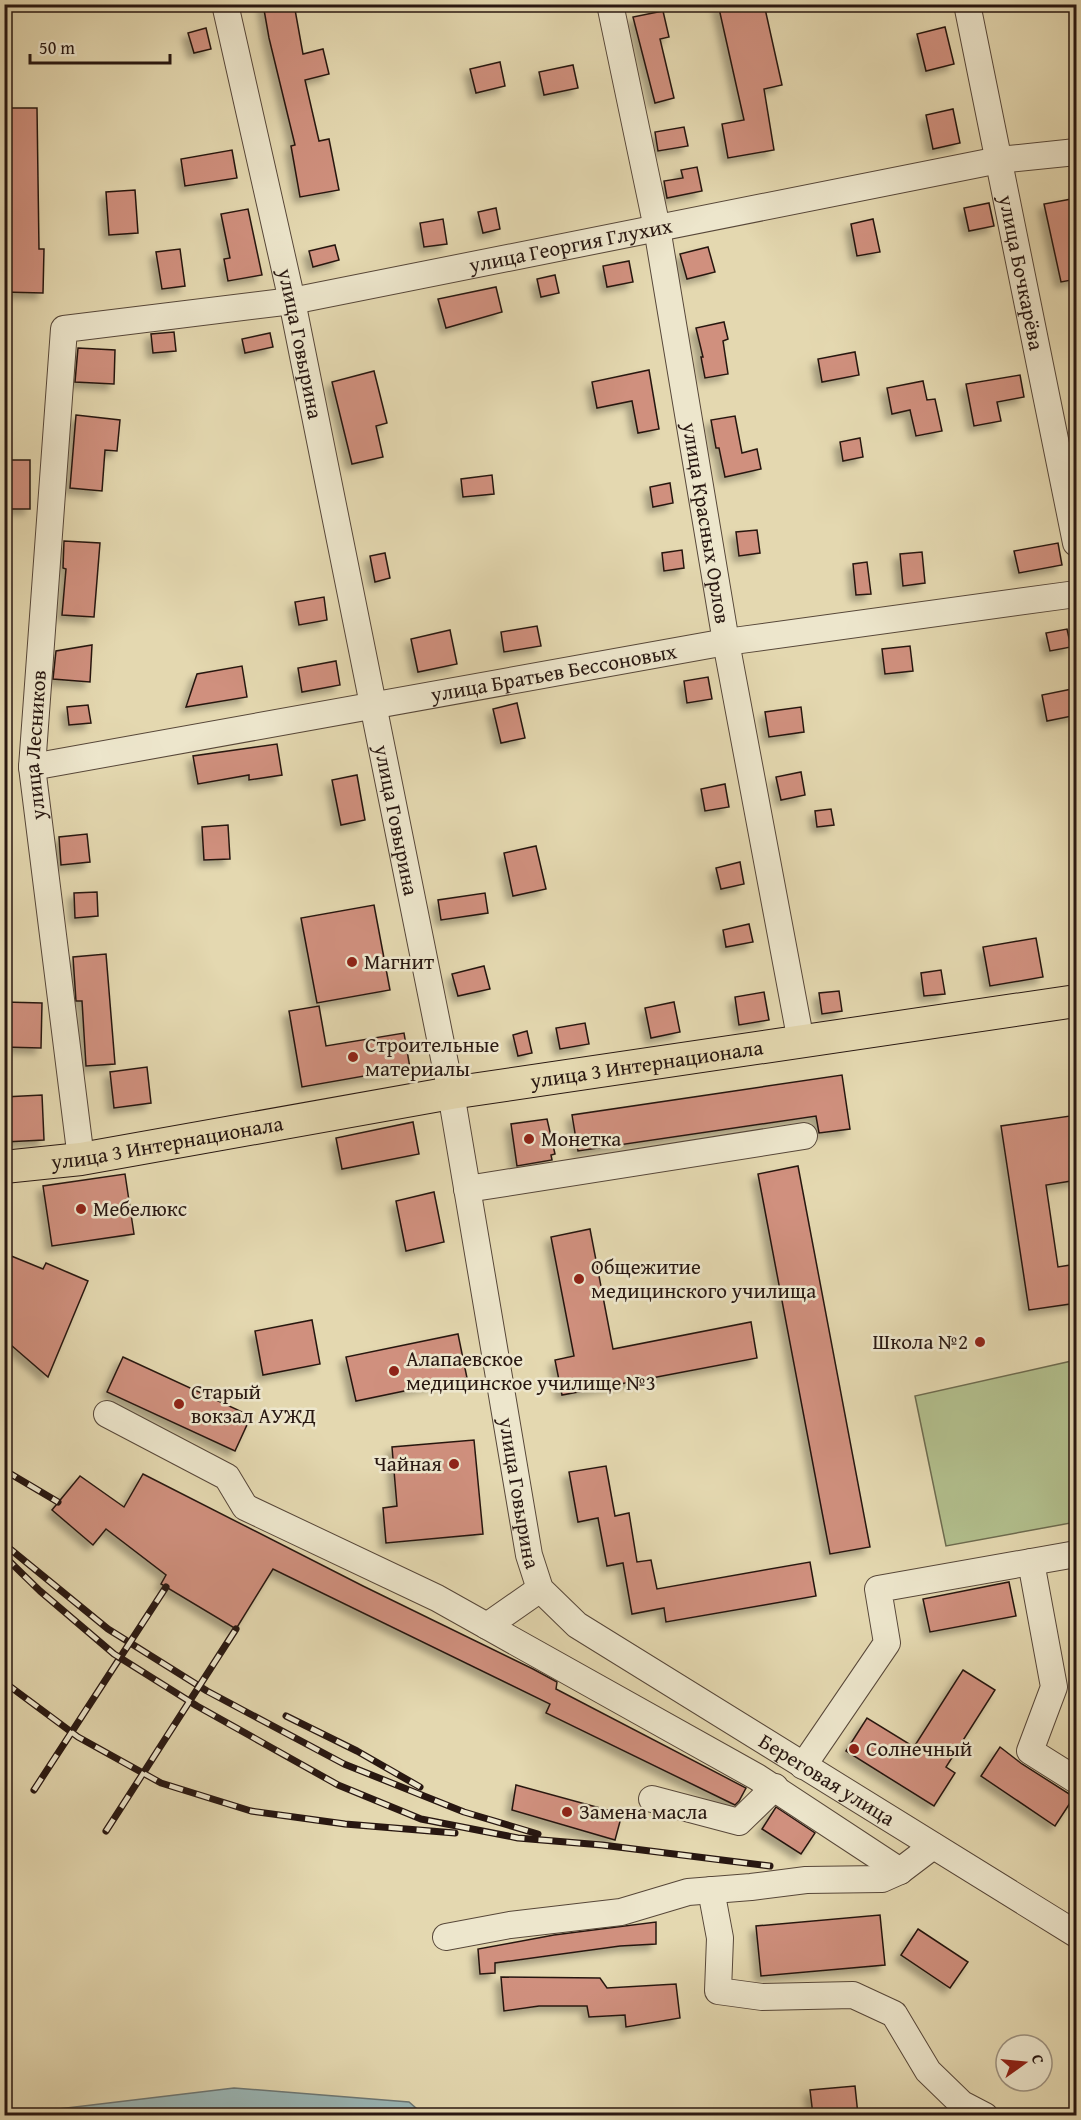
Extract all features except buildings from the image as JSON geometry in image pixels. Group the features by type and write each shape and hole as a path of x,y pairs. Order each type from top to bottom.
{"main road":[{"name":"улица 3 Интернационала","path":"4,1167 81,1159 451,1093 1077,1001"}],"street":[{"name":"улица Говырина","path":"225,4 292,301 451,1093 529,1555 540,1589 577,1624"},
{"name":"улица Красных Орлов","path":"610,4 657,228 726,642 801,1042"},
{"name":"улица Бочкарёва","path":"967,4 1077,543"},
{"name":"улица Георгия Глухих","path":"64,329 292,301 999,160 1077,152"},
{"name":"улица Лесников","path":"64,329 32,767 81,1159"},
{"name":"улица Братьев Бессоновых","path":"32,767 726,642 1077,594"},
{"path":"467,1189 804,1136"},
{"path":"107,1414 227,1478 245,1507 437,1598 775,1787 900,1871"},
{"path":"803,1766 887,1643 879,1589 1077,1554"},
{"path":"1031,1562 1054,1688 1030,1751 1077,1780"},
{"path":"487,1626 540,1589"},
{"name":"Береговая улица","path":"577,1624 1077,1934"},
{"path":"652,1799 739,1822 775,1787"},
{"path":"446,1937 510,1925 621,1912 688,1892 806,1880 882,1879 900,1871 933,1846"},
{"path":"711,1890 720,1938 718,1991 762,1996 853,1995 894,2014 928,2071 962,2104 985,2115"}],"green space":[{"path":"1076,1360 1076,1522 946,1546 915,1396"}],"water":[{"path":"234,2088 409,2102 424,2115 8,2115"}],"railway":[{"path":"4,1470 58,1502"},
{"path":"4,1544 108,1629 207,1691 344,1764 464,1812 538,1834"},
{"path":"4,1556 40,1591 114,1654 197,1706 338,1785 421,1819 518,1838 602,1845 770,1866"},
{"path":"34,1790 166,1587"},
{"path":"106,1831 236,1629"},
{"path":"4,1682 78,1737 161,1783 251,1811 345,1824 455,1833"},
{"path":"286,1716 357,1751 420,1787"}],"place":[{"name":"Магнит","path":"352,962"},
{"name":"Строительные материалы","path":"353,1057"},
{"name":"Монетка","path":"529,1139"},
{"name":"Мебелюкс","path":"81,1209"},
{"name":"Общежитие медицинского училища","path":"579,1279"},
{"name":"Школа №2","path":"980,1342"},
{"name":"Алапаевское медицинское училище №3","path":"394,1371"},
{"name":"Старый вокзал АУЖД","path":"179,1404"},
{"name":"Чайная","path":"454,1464"},
{"name":"Солнечный","path":"854,1749"},
{"name":"Замена масла","path":"567,1812"}]}
